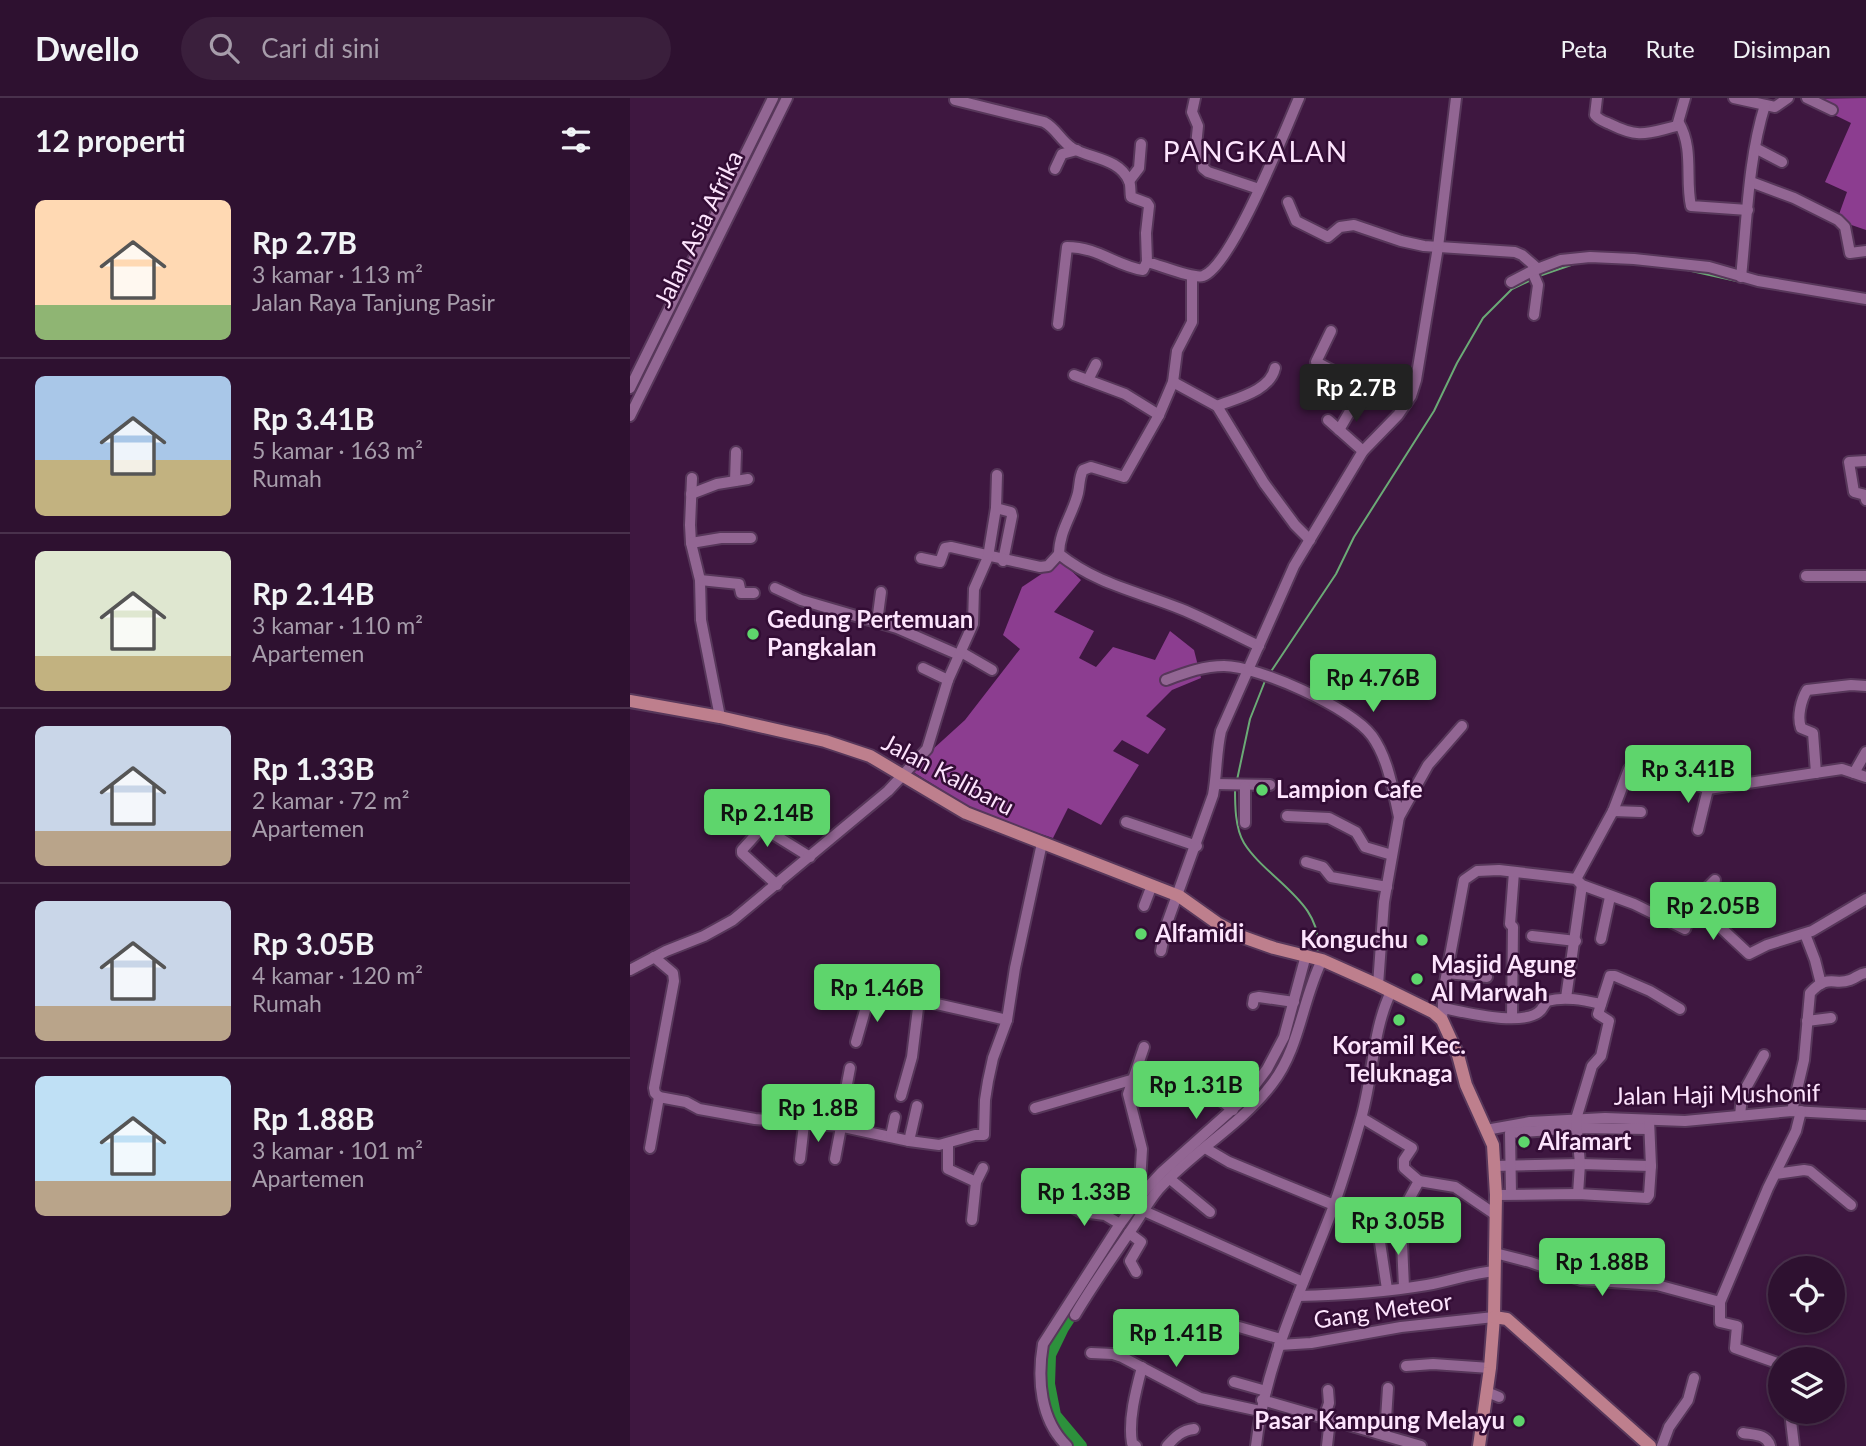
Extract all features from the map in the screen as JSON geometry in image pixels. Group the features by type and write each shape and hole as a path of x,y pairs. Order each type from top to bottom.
{"main road":[{"name":"Jalan Kalibaru","path":"630,701 720,717 825,741 870,756 966,813 1179,896 1217,923 1243,937 1315,958 1442,1014"},
{"path":"1442,1014 1493,1145 1496,1195 1494,1317 1490,1368 1493,1394 1479,1446"},
{"path":"1494,1317 1507,1319 1650,1446"}],"street":[{"name":"Jalan Asia Afrika","path":"630,388 773,98"},
{"name":"Jalan Asia Afrika","path":"630,416 788,98"},
{"path":"1195,98 1192,112 1198,128 1196,144 1205,156 1203,168 1259,188"},
{"path":"1146,262 1192,277 1205,275 1212,270 1237,234 1299,98"},
{"path":"1161,951 1167,926 1221,784 1217,749 1221,731 1251,670 1294,566 1363,451 1406,403 1420,368 1456,98"},
{"path":"1597,98 1597,117 1621,130 1648,134 1675,127 1679,123 1685,98"},
{"path":"1734,98 1775,107 1788,98"},
{"path":"1807,98 1832,110"},
{"path":"955,100 986,102 1044,122 1077,150 1114,163 1129,181 1131,197 1149,206 1146,262 1143,270 1098,252 1067,247 1058,324"},
{"path":"1741,277 1751,182 1765,106"},
{"path":"1679,123 1686,137 1691,206 1748,210"},
{"path":"1129,181 1139,168 1141,144"},
{"path":"1756,149 1782,162"},
{"path":"1055,169 1062,154 1077,150"},
{"path":"1751,182 1831,215 1845,227 1850,253 1866,251"},
{"path":"1288,202 1296,221 1328,237 1340,227 1354,225 1401,241 1438,247 1515,252 1522,255 1535,273 1534,315"},
{"path":"1511,282 1561,260 1590,257 1681,262 1783,286 1866,299"},
{"path":"921,558 940,562 943,550 948,547 1003,561 1048,566 1059,554 1060,538 1078,493 1083,470 1091,467 1124,477 1159,415 1173,382 1177,351 1192,322 1192,277"},
{"path":"1331,331 1316,362 1364,387 1406,403"},
{"path":"1088,380 1096,364"},
{"path":"1217,406 1267,384 1275,368"},
{"path":"1074,375 1125,394 1159,415"},
{"path":"1173,382 1217,406 1264,483 1310,540"},
{"path":"1339,430 1364,387"},
{"path":"1328,420 1363,451"},
{"path":"735,481 736,452"},
{"path":"1866,461 1849,462 1854,492 1865,495 1866,500"},
{"path":"630,970 704,936 777,885 904,775 930,741 948,680 973,624 974,589 988,557 996,508 997,475"},
{"path":"692,478 691,543 699,580 701,620 720,717"},
{"path":"691,494 748,479"},
{"path":"996,508 1011,512 1012,516 1003,561"},
{"path":"691,543 721,538 751,538"},
{"path":"1059,554 1095,578 1180,609 1259,646"},
{"path":"1806,576 1866,576"},
{"path":"699,580 734,583 738,584 741,593 754,593"},
{"path":"775,588 801,600 897,628 960,653 992,670"},
{"path":"877,622 881,592"},
{"path":"1166,680 1202,668 1224,666 1251,670 1302,689 1355,718 1370,733 1387,767 1399,817"},
{"path":"923,668 948,680"},
{"path":"1816,773 1813,733 1801,729 1797,719 1804,694 1807,690 1866,686"},
{"path":"1378,985 1387,887 1399,817 1428,765 1462,726"},
{"path":"1854,773 1866,752"},
{"path":"1566,998 1576,941 1579,882 1613,811 1629,769 1637,763 1644,763 1708,789 1842,769 1866,777"},
{"path":"1221,784 1270,785"},
{"path":"1243,786 1245,823"},
{"path":"1698,830 1708,789"},
{"path":"1613,811 1641,812"},
{"path":"1287,816 1329,818 1356,832 1365,847 1392,855"},
{"path":"1126,822 1196,846"},
{"path":"777,885 742,853 760,830 765,829 810,857"},
{"path":"659,1097 686,1102 699,1109 804,1124 840,1126 909,1141 948,1143 975,1135 981,1136 985,1133 988,1081 1007,1020 1015,968 1042,843"},
{"path":"1306,862 1323,867 1331,877 1387,887"},
{"path":"1601,1004 1566,998 1547,1001 1541,1011 1532,1015 1512,1018 1442,1014 1464,880 1477,871 1514,872 1579,882 1610,897 1634,904 1685,929 1702,891 1715,880"},
{"path":"1512,1018 1513,927 1510,923 1514,872"},
{"path":"1144,906 1152,886"},
{"path":"1601,939 1610,897"},
{"path":"1692,909 1718,926 1749,954 1767,945 1805,934 1866,899"},
{"path":"1805,934 1821,984"},
{"path":"1532,936 1576,941"},
{"path":"650,1148 659,1097 654,1088 674,981 673,973 654,957"},
{"path":"1067,1446 1049,1422 1043,1399 1040,1365 1043,1344 1120,1224 1147,1188 1162,1171 1233,1110 1256,1085 1284,1037 1294,1002 1315,958"},
{"path":"1075,1315 1157,1191 1237,1122 1278,1076 1293,1045 1313,978 1315,958"},
{"path":"1768,1360 1735,1348 1737,1326 1720,1322 1720,1302 1796,1131 1810,993 1829,981 1850,980 1866,972"},
{"path":"1447,973 1487,977"},
{"path":"1578,1194 1580,1164 1576,1124 1592,1066 1601,1056 1609,1021 1599,1014 1610,976 1650,991 1680,1009"},
{"path":"856,1042 871,990 886,989 919,1000 1007,1020"},
{"path":"1256,1446 1263,1401 1280,1342 1334,1205 1362,1118 1391,992"},
{"path":"1252,1004 1255,997 1294,1002"},
{"path":"901,1096 912,1057 919,1000"},
{"path":"1807,1021 1830,1018"},
{"path":"1144,1047 1128,1094 1142,1149 1140,1179 1147,1188"},
{"path":"1740,1116 1742,1095 1764,1055"},
{"path":"835,1159 850,1068"},
{"path":"1035,1108 1131,1080"},
{"path":"1153,1093 1203,1089 1233,1110"},
{"path":"909,1141 917,1106"},
{"name":"Jalan Haji Mushonif","path":"1486,1130 1530,1122 1649,1124 1797,1111 1866,1115"},
{"path":"891,1136 895,1117"},
{"path":"1362,1118 1412,1149 1404,1160 1404,1168 1419,1181 1455,1187 1496,1215"},
{"path":"800,1159 804,1124"},
{"path":"1511,1194 1510,1133 1576,1124"},
{"path":"1496,1195 1578,1194 1647,1198 1651,1166 1649,1124"},
{"path":"948,1143 948,1168 976,1182"},
{"path":"1205,1148 1247,1170 1334,1205 1379,1214 1397,1221"},
{"path":"1494,1166 1651,1166"},
{"path":"972,1220 976,1182 983,1168"},
{"path":"1775,1174 1810,1171 1851,1205"},
{"path":"1170,1179 1210,1212"},
{"path":"1404,1287 1402,1243 1397,1221 1419,1181"},
{"path":"1057,1204 1069,1205 1081,1212 1105,1215 1120,1224"},
{"path":"1144,1211 1303,1282"},
{"path":"1378,1229 1387,1289"},
{"path":"1129,1233 1141,1242 1129,1263 1136,1272"},
{"path":"1495,1253 1581,1280 1657,1285 1720,1302"},
{"path":"1298,1296 1404,1287 1460,1279 1469,1273 1495,1271"},
{"name":"Gang Meteor","path":"1280,1342 1311,1343 1401,1328 1494,1317"},
{"path":"1239,1327 1280,1342"},
{"path":"1091,1353 1113,1354 1200,1398 1263,1401 1421,1446"},
{"path":"1406,1366 1433,1364 1490,1368"},
{"path":"1136,1446 1132,1443 1132,1429 1142,1367"},
{"path":"1662,1446 1669,1427 1688,1400 1694,1378"},
{"path":"1234,1382 1263,1401"},
{"path":"1385,1435 1388,1388"},
{"path":"1326,1446 1328,1390"},
{"path":"1791,1424 1794,1446"},
{"path":"1167,1446 1174,1437 1194,1429"},
{"path":"1741,1446 1743,1430 1763,1437 1768,1440 1770,1446"}],"shaded area":[{"path":"1866,98 1866,230 1837,220 1847,192 1825,182 1851,123 1802,99"},
{"path":"1061,561 1081,580 1054,612 1094,631 1079,658 1096,667 1113,647 1155,660 1170,631 1194,650 1201,678 1172,690 1146,716 1166,729 1148,754 1122,740 1113,751 1139,765 1101,825 1068,808 1053,838 982,815 910,770 965,720 1020,649 1003,635 1022,587"}],"waterway":[{"path":"1539,276 1577,263"},
{"path":"1687,270 1750,284"},
{"path":"1270,673 1336,574 1354,537 1434,411 1483,318 1512,289 1531,280"},
{"path":"1793,292 1819,296"},
{"path":"1237,780 1250,719 1265,681"},
{"path":"1235,788 1236,816 1241,837 1254,856 1304,906 1313,920 1317,935 1317,953"},
{"path":"1079,1303 1050,1355 1049,1384 1055,1415 1081,1446"}],"place":[{"name":"Gedung Pertemuan Pangkalan","path":"753,634"},
{"name":"Lampion Cafe","path":"1262,790"},
{"name":"Alfamidi","path":"1141,934"},
{"name":"Konguchu","path":"1422,940"},
{"name":"Masjid Agung Al Marwah","path":"1417,979"},
{"name":"Koramil Kec. Teluknaga","path":"1399,1020"},
{"name":"Alfamart","path":"1524,1142"},
{"name":"Pasar Kampung Melayu","path":"1519,1421"}],"district":[{"name":"PANGKALAN","path":"1256,152"}]}
